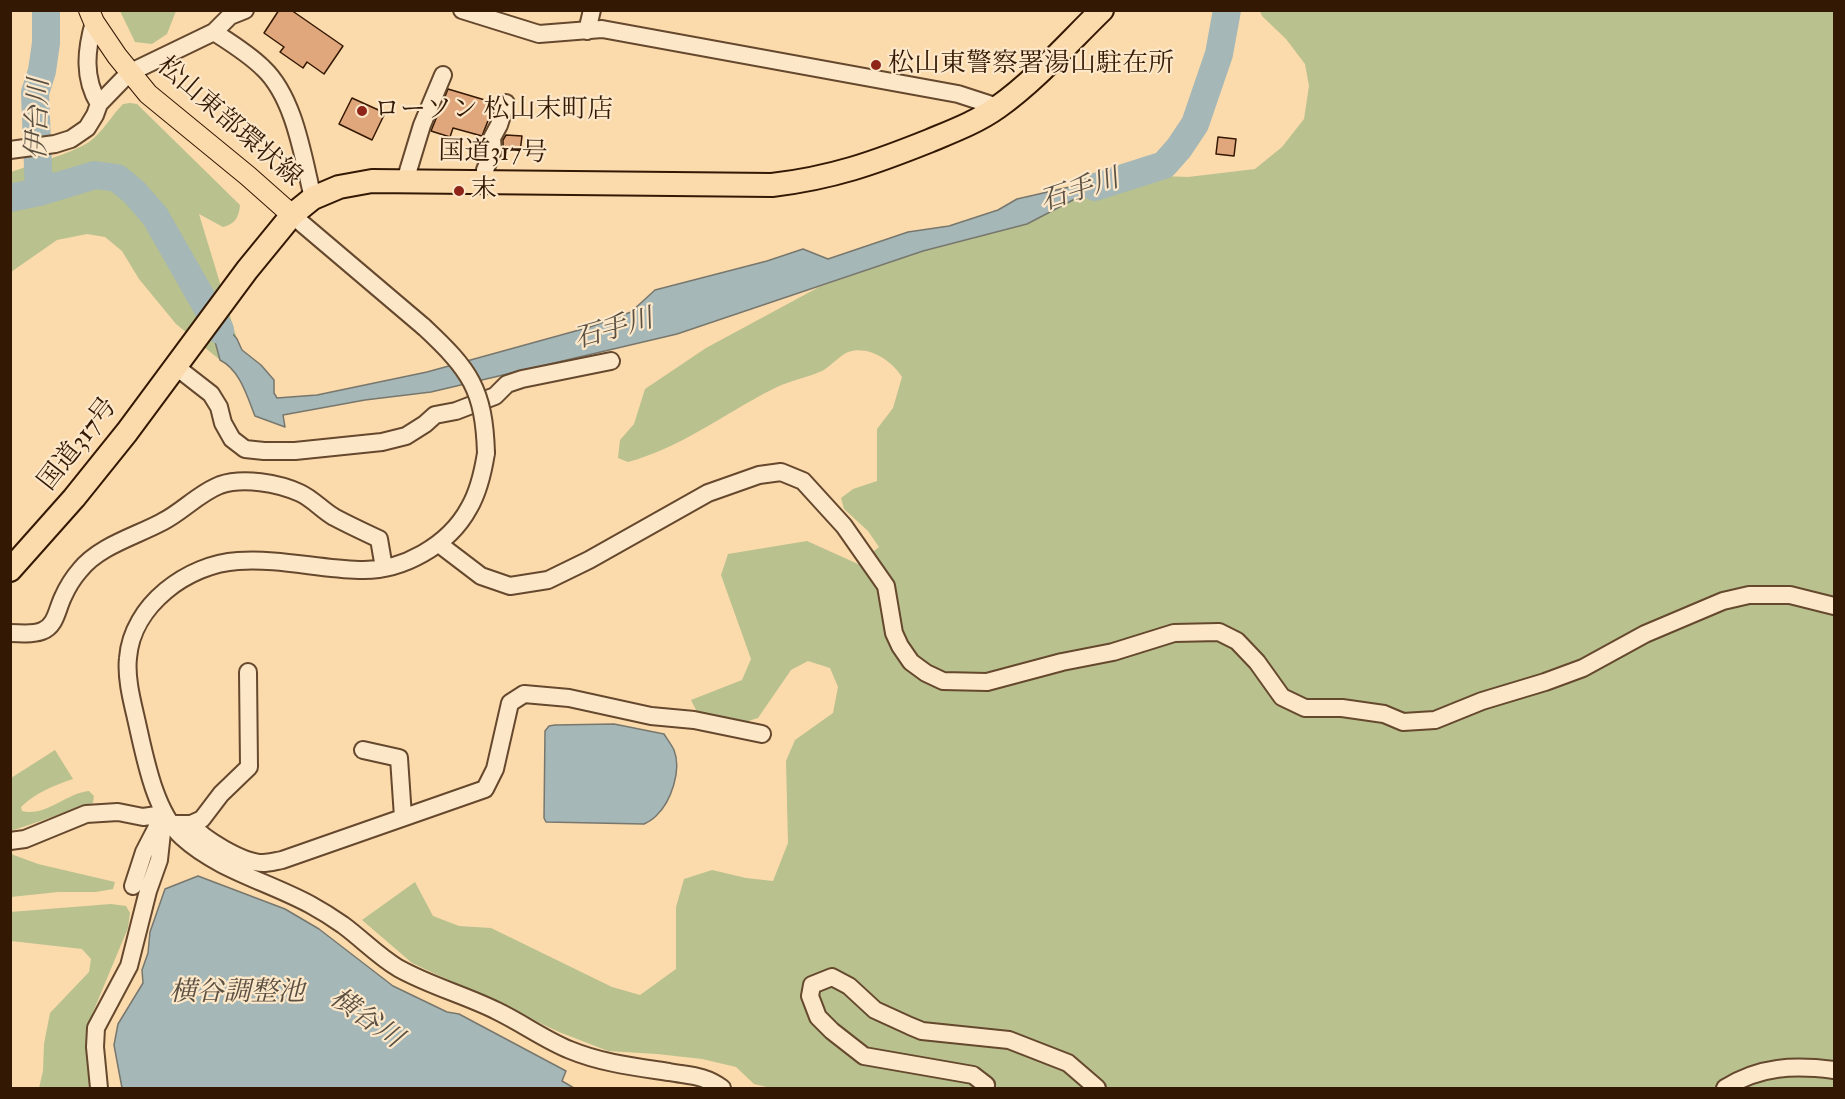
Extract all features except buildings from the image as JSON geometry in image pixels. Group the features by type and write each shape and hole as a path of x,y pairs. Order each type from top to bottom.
{"highway":[{"name":"国道317号","path":"10,570 74,498 247,270 292,216 313,198 339,187 372,181 737,186 802,182 826,177 888,158 964,126 998,107 1101,10"}],"main road":[{"name":"松山東部環状線","path":"92,16 129,73 148,94 248,176 292,216"}],"street":[{"path":"10,150 55,144 71,139 87,128 99,104 129,73 214,32 230,16 245,10"},
{"path":"462,10 539,34 602,29 958,94 998,107"},
{"path":"586,31 592,10"},
{"path":"92,16 88,43 88,77 91,90 99,104"},
{"path":"214,32 265,70 286,101 297,131 313,198"},
{"path":"405,181 422,125 443,75"},
{"path":"485,182 485,170 493,151 492,138 506,103"},
{"path":"292,216 424,327 453,355 470,377 479,396 485,422 486,453 482,478 460,522 439,544 404,562 362,571 239,561 217,564 195,572 168,589 146,611 134,632 128,658 129,682 147,766 168,819 181,836 201,851 237,872 285,891 313,906 345,927 397,967 438,988 496,1010 568,1050 602,1060 706,1078 723,1089"},
{"path":"179,360 211,394 232,439 245,449 264,451 295,451 390,440 406,436 435,415 456,411 495,396 507,384 611,361"},
{"path":"439,544 481,576 510,586 548,580 589,560 708,493 759,475 781,472 803,481 844,526 886,586 894,633 900,646 911,662 926,673 943,681 987,682 1062,662 1113,652 1174,633 1219,632 1237,641 1257,662 1282,697 1305,708 1342,708 1384,714 1403,722 1435,720 1482,701 1545,682 1582,668 1646,634 1723,601 1749,595 1790,595 1834,606"},
{"path":"10,633 33,633 45,630 56,618 62,599 71,583 82,568 99,554 164,521 207,491 238,481 277,486 300,493 332,515 379,539 384,568"},
{"path":"190,825 202,819 220,794 249,768 248,672"},
{"path":"10,841 25,839 86,814 118,812 168,819 190,825 197,832 234,854 261,863 282,860 484,789 495,769 510,704 524,694 570,698 651,716 694,720 762,734"},
{"path":"363,750 399,758 404,817"},
{"path":"133,886 144,852 168,819"},
{"path":"99,1089 95,1047 96,1028 129,966 148,891 159,860 168,819"},
{"path":"985,1089 986,1085 973,1075 864,1056 831,1031 818,1017 810,996 812,985 831,977 849,986 875,1010 922,1030 1009,1040 1068,1063 1097,1089"},
{"path":"1725,1089 1742,1077 1769,1069 1809,1067 1834,1070"}],"green space":[{"path":"120,11 176,11 167,34 152,44 135,42"},
{"path":"1260,11 1834,11 1834,1088 771,1088 754,1084 736,1067 702,1059 608,1051 559,1032 412,963 362,920 415,882 433,916 459,926 491,928 612,987 640,995 676,969 676,907 684,879 712,870 746,878 773,881 788,843 786,761 795,740 833,713 838,687 830,668 808,661 791,670 758,718 745,722 697,712 691,700 742,680 751,659 721,575 728,554 807,541 858,564 879,547 868,531 844,509 841,498 853,489 877,481 877,429 893,408 902,377 892,365 879,356 864,351 848,352 822,371 777,387 684,439 628,462 618,458 620,440 634,424 645,389 706,348 819,287 923,251 1027,224 1073,200 1131,175 1188,177 1255,169 1282,147 1304,119 1309,86 1305,64"},
{"path":"123,104 137,104 240,205 236,219 223,227 199,214 237,339 203,298 220,360 176,324 139,279 122,251 105,237 87,234 57,240 11,272 11,172 62,155 89,142 99,134"},
{"path":"55,750 73,779 39,794 21,807 22,811 39,811 89,791 94,796 93,803 11,831 11,778"},
{"path":"11,854 38,864 115,882 113,889 11,897"},
{"path":"111,904 126,906 130,913 128,928 93,1012 87,1035 90,1088 39,1088 50,1013 89,972 91,959 82,949 11,941 10,912"}],"water":[{"path":"1131,175 1073,200 1027,224 923,251 677,334 431,392 365,400 283,415 285,427 255,416 238,377 227,364 220,360 203,297 237,339 242,350 261,365 274,380 274,393 277,398 317,395 427,372 590,327 631,312 655,290 767,261 803,249 828,259 908,232 949,226 998,210 1017,199"},
{"path":"614,724 664,734 673,748 677,767 674,785 666,803 653,818 644,824 546,822 544,818 545,731 549,726 555,725"},
{"name":"横谷調整池","path":"198,876 285,909 319,929 393,986 447,1012 459,1014 566,1071 562,1081 574,1088 122,1088 114,1045 118,1024 143,983 142,970 148,953 150,932 165,889"}],"waterway":[{"name":"伊台川","path":"39,192 35,93 42,71 46,43 46,10"},
{"name":"石手川","path":"1095,187 1164,165 1179,148 1195,124 1219,54 1227,10"},
{"name":"石手川","path":"10,198 95,175 117,178 134,192 155,216 220,330"}],"place":[{"name":"松山東警察署湯山駐在所","path":"876,65"},
{"name":"ローソン 松山末町店","path":"362,111"},
{"name":"末","path":"459,191"}],"water label":[{"name":"横谷川","path":"365,1020"}]}
